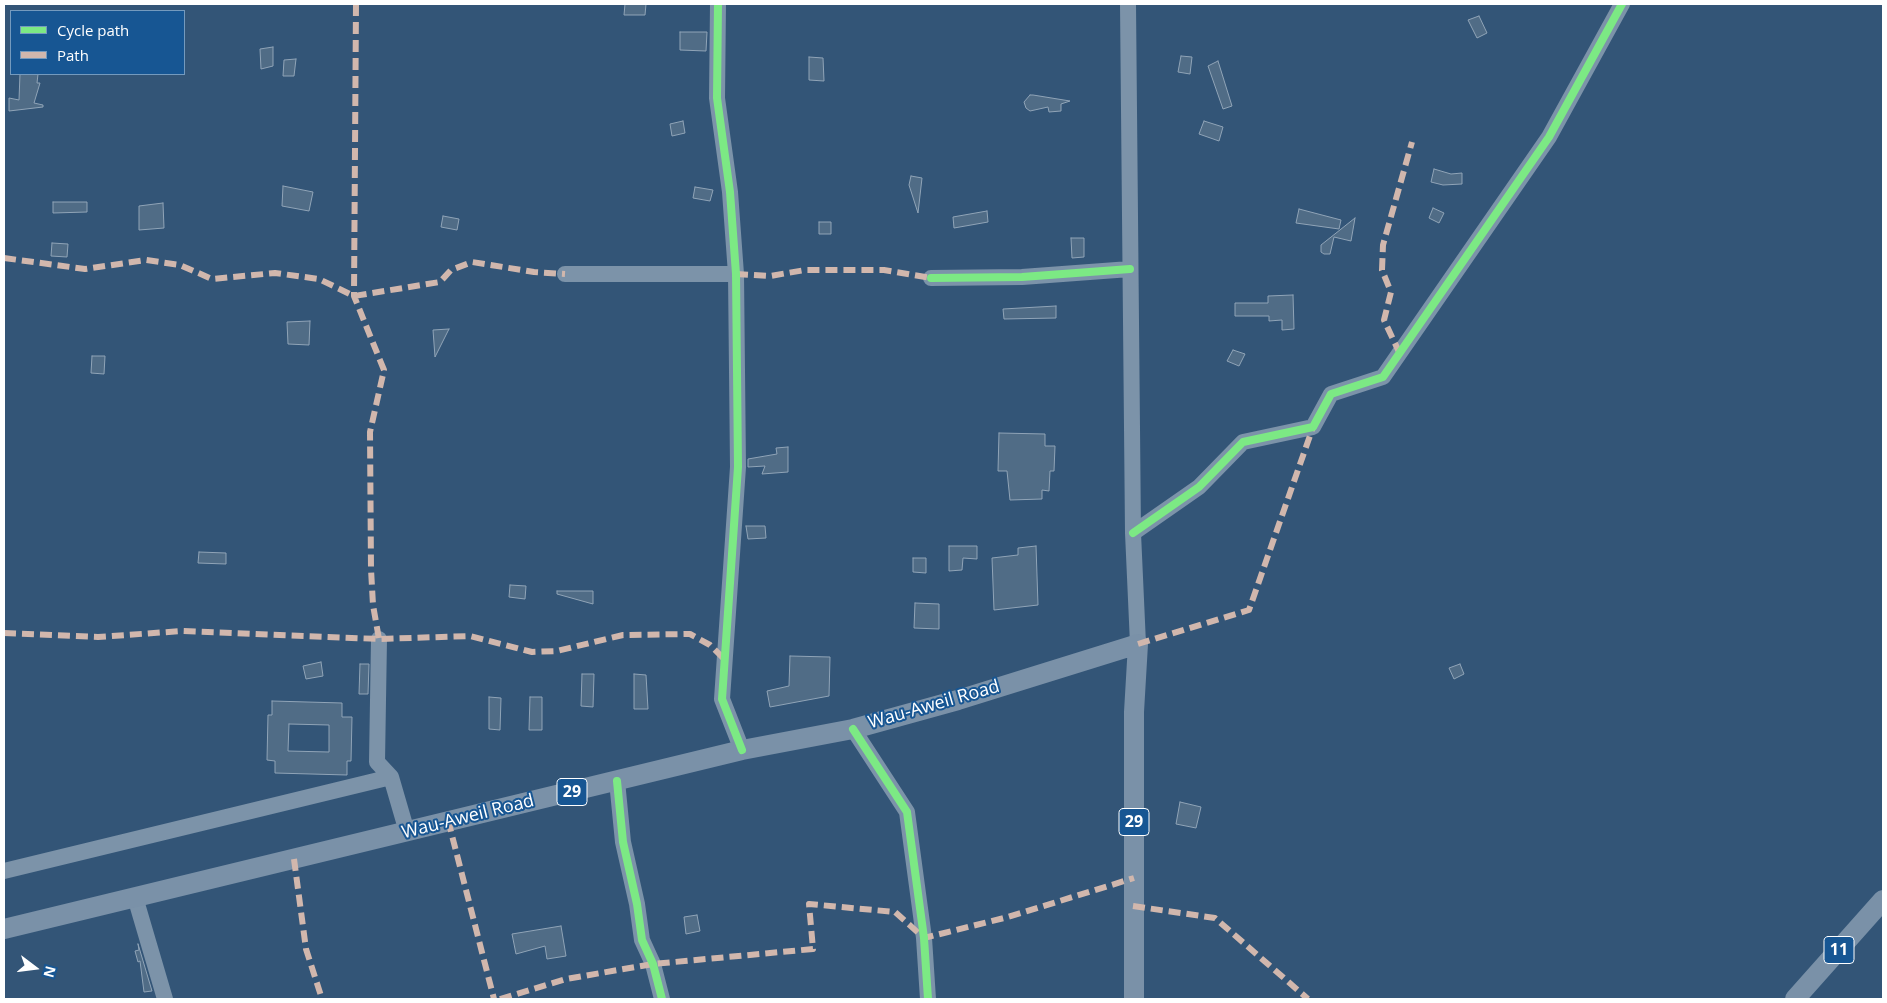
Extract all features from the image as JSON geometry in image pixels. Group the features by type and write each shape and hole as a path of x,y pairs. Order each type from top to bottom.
{"main road":[{"name":"Wau-Aweil Road","path":"4,929 742,750 853,728 958,700 1138,644"},
{"name":"29","path":"1134,999 1134,712 1138,644"},
{"name":"11","path":"1796,999 1883,900"}],"street":[{"path":"718,4 717,98 730,192 736,274 738,467 722,699 742,750"},
{"path":"1128,4 1133,533 1138,644"},
{"path":"1133,533 1198,486 1243,442 1313,427 1331,394 1383,377 1549,137 1622,4"},
{"path":"931,278 1022,278 1130,269"},
{"path":"565,274 736,274"},
{"path":"379,640 377,762 391,777 407,832"},
{"path":"853,728 907,812 924,938 928,999"},
{"path":"4,871 391,777"},
{"path":"617,781 623,842 637,904 642,940 653,964 662,999"},
{"path":"136,897 165,999"}],"building":[{"path":"625,4 646,4 645,15 624,15"},
{"path":"1479,16 1487,33 1477,38 1468,20"},
{"path":"680,32 707,32 706,51 680,50"},
{"path":"273,47 273,66 261,69 260,49"},
{"path":"1181,56 1192,57 1190,74 1178,72"},
{"path":"809,57 823,58 824,81 809,80"},
{"path":"296,59 294,76 283,76 284,60"},
{"path":"1218,61 1232,106 1223,109 1208,66"},
{"path":"20,75 38,75 37,83 40,83 34,103 43,105 43,107 9,111 9,98 19,100"},
{"path":"1030,95 1070,101 1061,104 1061,111 1049,112 1048,107 1030,111 1026,108 1024,102"},
{"path":"683,121 685,133 672,136 670,124"},
{"path":"1204,121 1223,127 1219,141 1199,134"},
{"path":"1434,169 1451,174 1462,173 1462,184 1443,185 1431,182"},
{"path":"911,176 922,178 918,213 909,185"},
{"path":"283,186 313,192 309,211 282,206"},
{"path":"695,187 713,190 710,201 693,198"},
{"path":"53,202 87,202 87,212 53,213"},
{"path":"163,203 164,228 139,230 139,206"},
{"path":"1433,208 1444,213 1439,223 1429,218"},
{"path":"1299,209 1341,220 1339,229 1296,223"},
{"path":"987,211 988,222 954,228 953,217"},
{"path":"443,216 459,219 457,230 441,227"},
{"path":"1355,218 1351,241 1334,237 1330,254 1321,252 1321,245"},
{"path":"819,222 831,222 831,234 819,234"},
{"path":"1071,238 1084,238 1084,257 1072,258"},
{"path":"52,243 68,244 67,257 51,256"},
{"path":"1293,295 1294,329 1282,330 1282,320 1269,321 1269,316 1235,316 1235,303 1268,303 1268,296"},
{"path":"1056,306 1056,318 1004,319 1003,309"},
{"path":"310,321 309,345 288,344 287,322"},
{"path":"449,329 435,357 433,330"},
{"path":"1233,350 1245,354 1239,366 1227,361"},
{"path":"92,356 105,356 104,374 91,373"},
{"path":"999,433 1045,434 1045,446 1055,446 1054,471 1050,471 1049,491 1042,490 1042,499 1010,500 1007,471 998,471"},
{"path":"788,447 788,472 762,474 765,466 748,467 748,459 777,454 776,448"},
{"path":"746,526 765,526 766,538 748,539"},
{"path":"949,546 977,546 977,559 963,558 962,570 949,571"},
{"path":"1036,546 1038,605 994,610 992,558 1018,555 1018,548"},
{"path":"199,552 226,553 226,564 198,563"},
{"path":"913,558 926,558 926,573 913,572"},
{"path":"510,585 526,586 525,599 509,597"},
{"path":"557,591 593,591 593,604 557,594"},
{"path":"915,603 939,604 939,629 914,628"},
{"path":"790,656 830,657 829,696 770,707 767,691 789,686"},
{"path":"321,662 323,676 306,679 303,666"},
{"path":"360,664 369,664 368,694 359,694"},
{"path":"1460,664 1464,674 1454,679 1449,668"},
{"path":"582,674 594,674 593,707 581,706"},
{"path":"634,674 646,675 648,709 634,709"},
{"path":"489,697 501,698 500,730 489,729"},
{"path":"530,697 542,697 542,730 529,730"},
{"path":"272,701 342,703 342,717 352,717 351,761 347,761 347,775 275,773 275,761 267,760 268,715 272,715","holes":["289,724 329,725 329,752 288,751"]},
{"path":"1180,802 1201,807 1196,828 1176,824"},
{"path":"697,915 700,931 686,934 684,917"},
{"path":"561,926 566,956 547,959 545,946 516,954 512,934"},
{"path":"138,944 152,991 144,992 140,961 138,962 135,951 139,950"}],"marked path":[{"path":"356,4 354,296 384,370 370,432 371,569 373,605 379,639"},
{"path":"1400,354 1384,320 1391,292 1382,270 1383,245 1412,142"},
{"path":"4,258 85,269 146,260 180,265 212,279 275,273 319,279 354,296 440,282 451,270 472,262 534,272 565,274"},
{"path":"736,274 770,276 805,270 884,270 931,278"},
{"path":"1138,644 1249,610 1313,427"},
{"path":"4,633 98,637 182,631 379,639 470,636 532,652 557,651 623,635 690,634 710,645 725,660"},
{"path":"448,820 494,999"},
{"path":"294,859 306,949 322,999"},
{"path":"500,999 566,979 653,964 813,949 809,904 895,912 924,938 1008,917 1134,878"},
{"path":"1133,906 1215,918 1308,999"}],"cycle path":[{"path":"718,4 717,98 730,192 736,274 738,467 722,699 742,750"},
{"path":"1133,533 1199,487 1243,442 1313,427 1331,394 1383,377 1549,137 1622,4"},
{"path":"931,278 1022,277 1130,269"},
{"path":"853,729 907,812 924,938 928,999"},
{"path":"617,781 623,842 637,904 642,940 653,964 662,999"}]}
